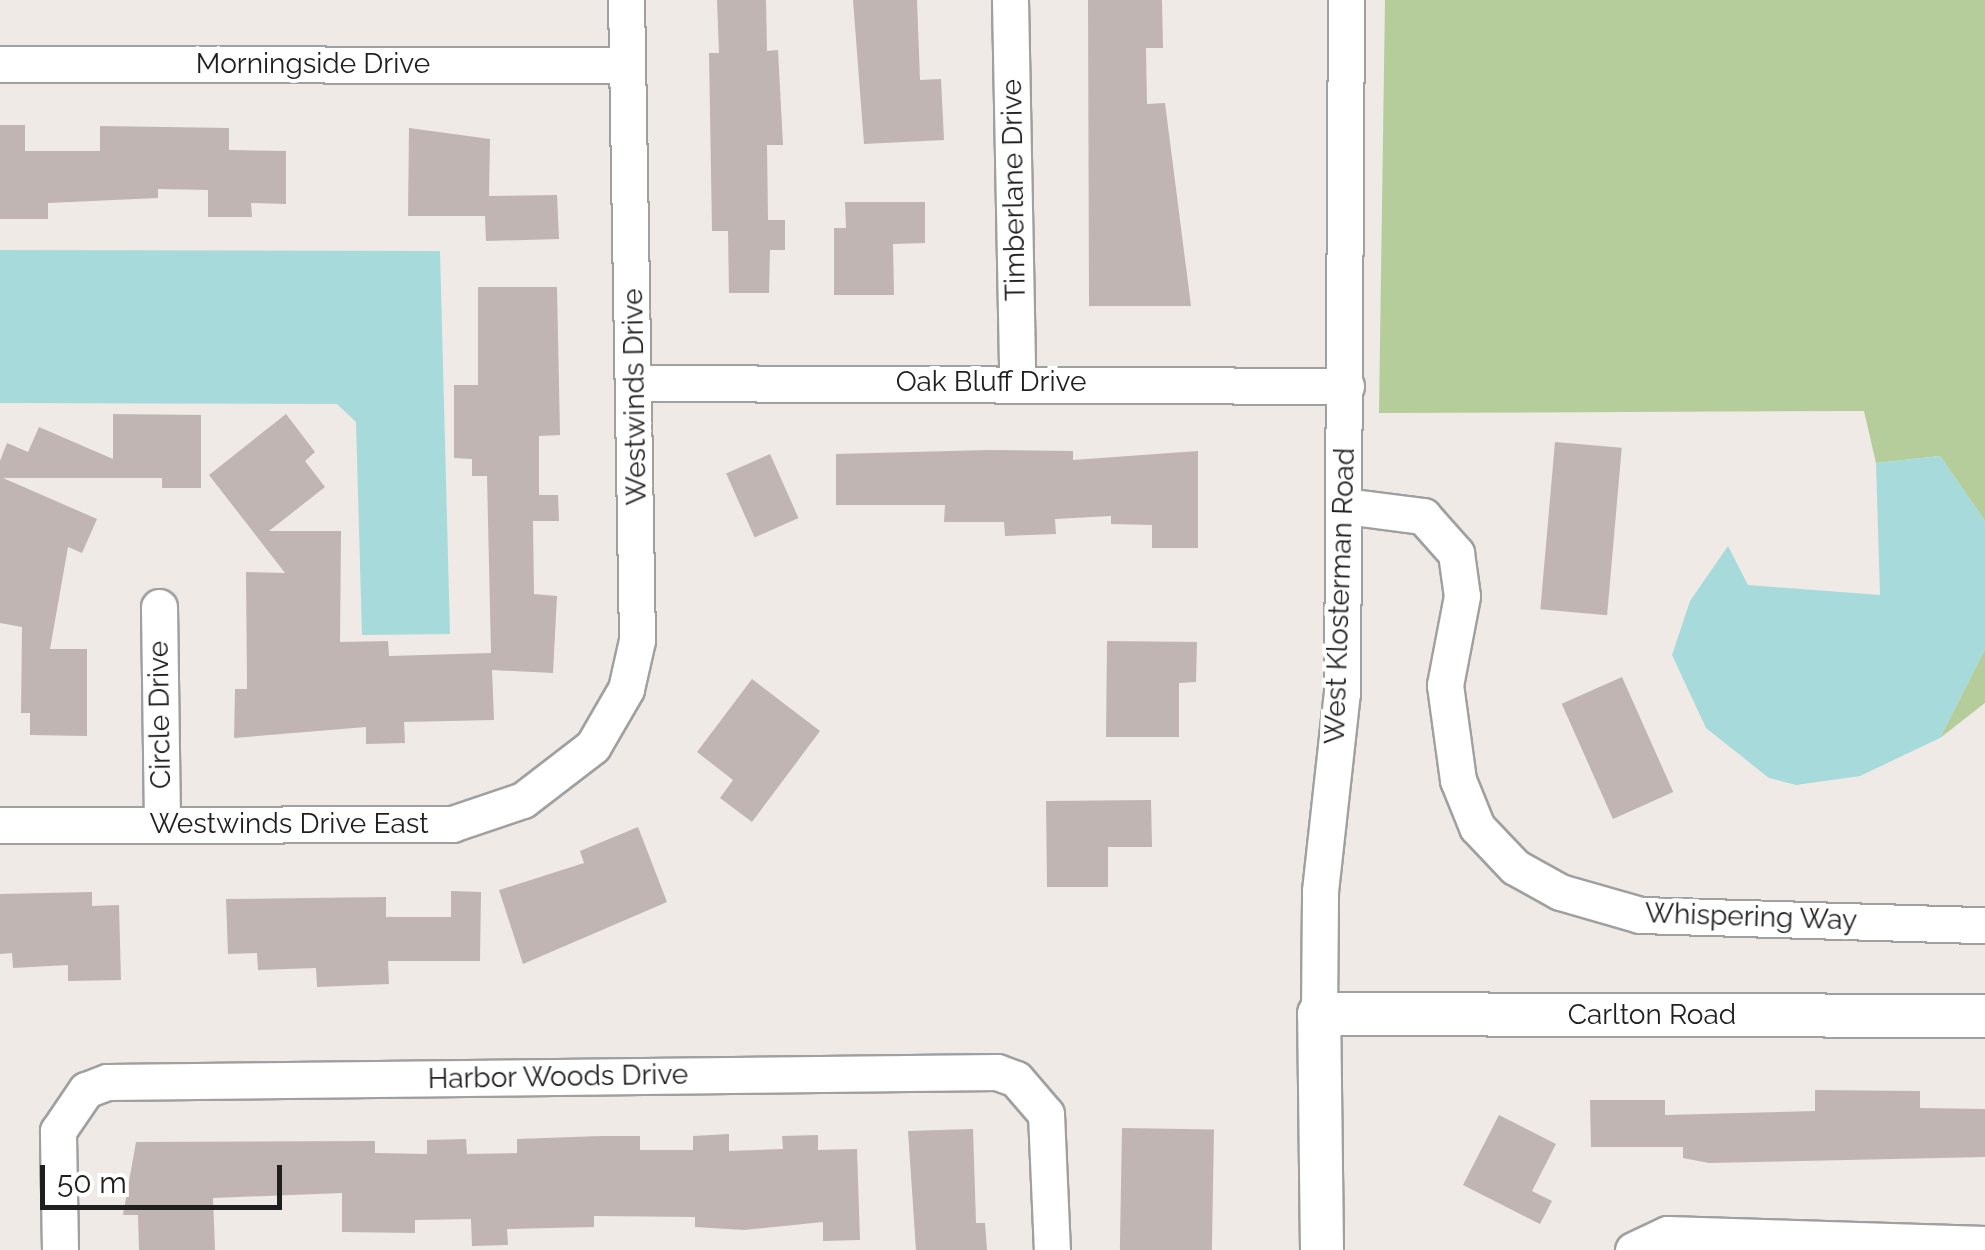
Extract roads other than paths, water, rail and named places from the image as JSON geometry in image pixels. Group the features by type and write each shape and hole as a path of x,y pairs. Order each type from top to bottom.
{"street":[{"name":"Westwinds Drive","path":"566,772 604,730 633,669 636,384 626,0"},
{"name":"Timberlane Drive","path":"1010,0 1018,380"},
{"name":"West Klosterman Road","path":"1322,1250 1318,909 1342,694 1346,0"},
{"name":"Morningside Drive","path":"0,64 627,64"},
{"name":"Oak Bluff Drive","path":"636,384 1018,380 1346,386"},
{"name":"Whispering Way","path":"1344,506 1422,516 1456,553 1462,596 1445,685 1458,780 1477,827 1515,867 1560,892 1640,915 1985,924"},
{"name":"Circle Drive","path":"159,607 162,824"},
{"name":"Westwinds Drive East","path":"0,825 452,824 508,808 566,772"},
{"name":"Carlton Road","path":"1318,1014 1985,1016"},
{"name":"Harbor Woods Drive","path":"60,1250 58,1131 86,1090 107,1082 997,1072 1016,1078 1046,1114 1052,1250"},
{"path":"1633,1250 1667,1234 1985,1244"}],"water":[{"path":"0,250 440,251 450,634 362,635 356,422 337,404 0,403"},
{"path":"1940,456 1985,521 1985,649 1940,738 1860,776 1796,785 1769,778 1706,728 1672,655 1690,601 1728,546 1748,585 1880,595 1876,463"}]}
